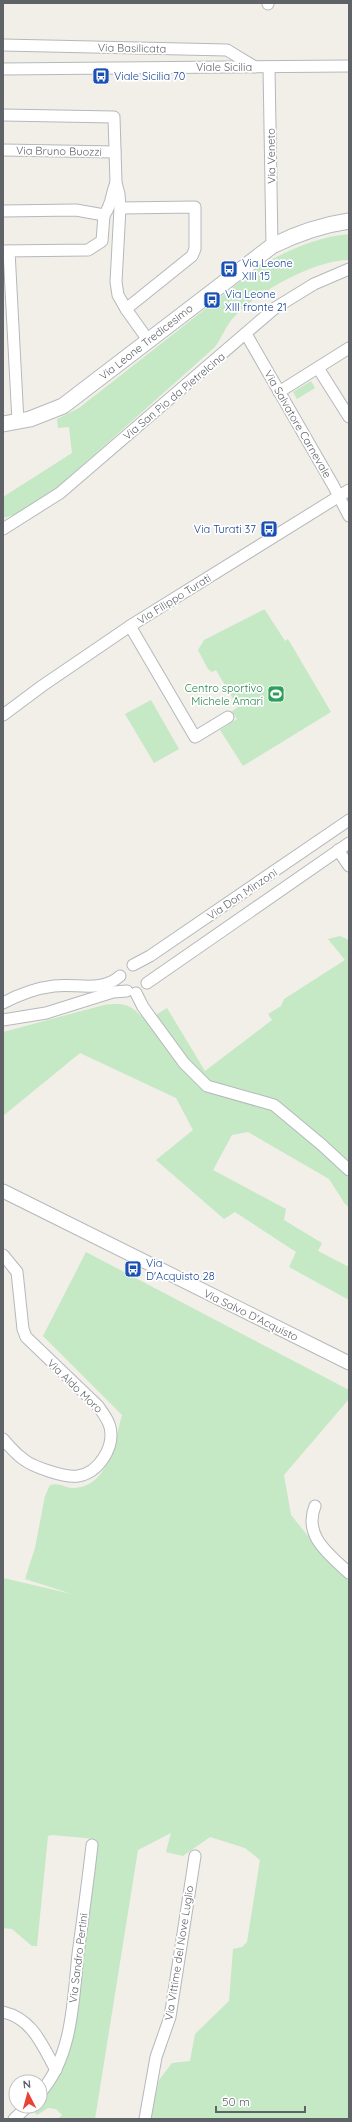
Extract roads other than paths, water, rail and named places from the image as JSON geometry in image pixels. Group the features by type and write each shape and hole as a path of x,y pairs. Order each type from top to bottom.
{"main road":[{"name":"Via Leone Tredicesimo","path":"10,423 47,414 63,406 272,246 296,234 323,225 349,221"}],"street":[{"name":"Via Basilicata","path":"3,46 227,50 255,67"},
{"name":"Viale Sicilia","path":"3,69 349,66"},
{"name":"Via Veneto","path":"269,67 272,246"},
{"path":"3,115 114,117 116,182 120,194 116,282 118,295 148,340"},
{"name":"Via Bruno Buozzi","path":"3,150 115,152"},
{"path":"10,423 6,251 88,250 102,241 104,215 110,207 112,192 116,182"},
{"path":"120,208 195,207 195,249 192,256 126,309"},
{"path":"3,210 76,210 104,215"},
{"name":"Via San Pio da Pietrelcina","path":"3,529 60,493 275,308 314,284 349,269"},
{"name":"Via Salvatore Carnevale","path":"246,334 280,392 344,493 349,516"},
{"path":"280,392 349,348"},
{"path":"318,368 349,417"},
{"name":"Via Filippo Turati","path":"3,715 54,677 130,626 344,493"},
{"path":"130,626 196,737 228,717"},
{"name":"Via Don Minzoni","path":"3,1003 14,997 54,986 103,985 110,983 120,976 124,969 150,956 349,820"},
{"name":"Via Don Minzoni","path":"132,992 141,991 147,983 349,843"},
{"path":"338,850 349,866"},
{"path":"133,965 138,966 146,972 147,983"},
{"path":"120,976 121,984 132,992 184,1063 207,1086 274,1105 322,1145 349,1170"},
{"path":"3,1020 46,1013 113,992 132,992"},
{"name":"Via Salvo D'Acquisto","path":"3,1191 349,1363"},
{"name":"Via Aldo Moro","path":"3,1255 17,1272 23,1329 26,1337 98,1406 106,1416 110,1428 111,1439 102,1461 96,1468 87,1474 77,1476 66,1476 23,1460 3,1440"},
{"path":"315,1506 311,1515 314,1535 318,1542 349,1573"},
{"name":"Via Sandro Pertini","path":"48,2084 63,2053 69,2031 92,1844"},
{"name":"Via Vittime del Nove Luglio","path":"146,2119 156,2057 170,2017 195,1856"},
{"path":"3,2012 24,2020 35,2034 56,2070"}],"place":[{"name":"Viale Sicilia 70","path":"101,76"},
{"name":"Via Leone XIII 15","path":"229,269"},
{"name":"Via Leone XIII fronte 21","path":"212,300"},
{"name":"Via Turati 37","path":"269,529"},
{"name":"Centro sportivo Michele Amari","path":"276,694"},
{"name":"Via D'Acquisto 28","path":"133,1269"}]}
